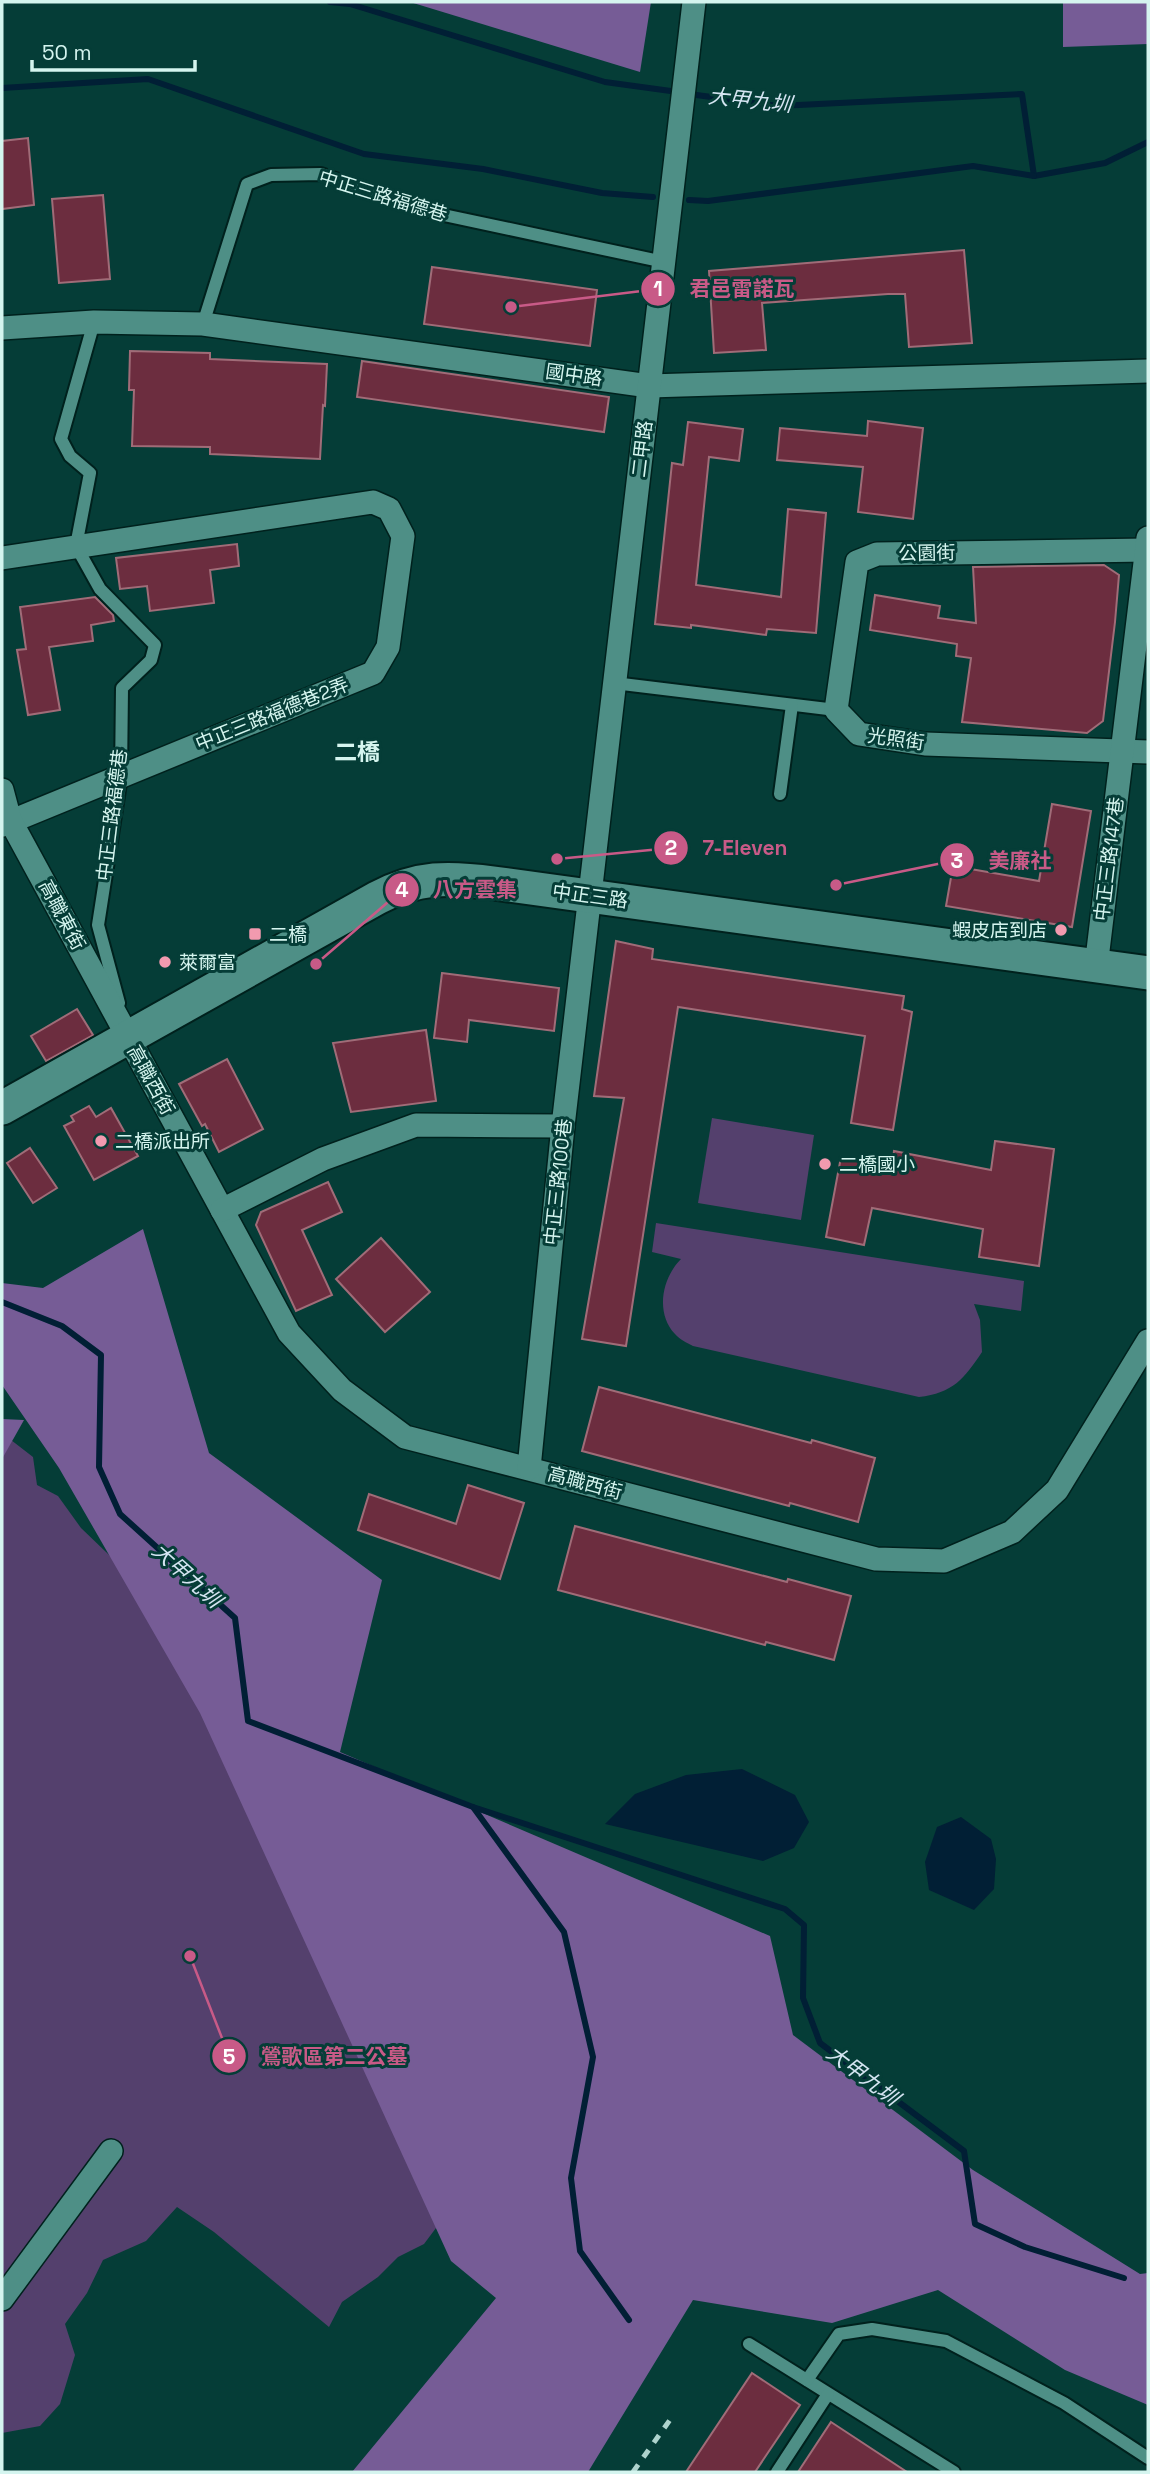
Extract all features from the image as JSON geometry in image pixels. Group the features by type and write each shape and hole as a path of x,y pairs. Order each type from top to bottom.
{"street":[{"name":"二甲路","path":"590,895 694,2"},
{"name":"國中路","path":"2,328 94,322 203,324 649,386 1148,371"},
{"name":"中正三路福德巷2弄","path":"6,823 373,673 388,648 403,536 389,509 373,502 76,546"},
{"name":"公園街","path":"836,710 857,562 877,554 1147,544"},
{"name":"中正三路147巷","path":"1096,967 1147,544"},
{"path":"2,558 76,546"},
{"name":"光照街","path":"836,710 859,734 925,744 1148,752"},
{"name":"高職東街","path":"2,790 6,823 127,1038"},
{"name":"中正三路","path":"2,1108 397,888 425,880 454,878 590,895 1148,973"},
{"name":"中正三路100巷","path":"529,1468 563,1126 590,895"},
{"name":"高職西街","path":"127,1038 289,1333 342,1390 405,1437 876,1559 944,1561 1013,1532 1057,1490 1148,1341"},
{"path":"222,1210 323,1159 416,1125 563,1126"},
{"path":"2,2299 111,2151"}],"lane":[{"name":"中正三路福德巷","path":"203,324 247,184 271,175 321,174 439,214 664,262"},
{"path":"76,546 90,473 70,456 61,439 94,322"},
{"name":"中正三路福德巷","path":"76,546 100,589 155,645 151,660 122,688 121,777 98,925 127,1038"},
{"path":"614,683 836,710"},
{"path":"780,794 792,705"},
{"path":"807,2380 839,2334 872,2329 946,2341 1064,2403 1148,2458"},
{"path":"749,2344 954,2472"},
{"path":"777,2472 828,2394"}],"shaded area":[{"path":"410,2 651,2 640,72"},
{"path":"1063,2 1148,2 1148,44 1063,47"},
{"path":"712,1118 814,1135 801,1220 698,1203"},
{"path":"656,1223 1024,1281 1021,1311 974,1304 980,1320 982,1352 963,1377 949,1388 919,1397 693,1346 677,1336 665,1316 665,1286 681,1259 652,1252"},
{"path":"143,1229 209,1453 382,1580 340,1752 770,1936 793,2035 973,2170 1140,2274 1148,2273 1148,2405 1065,2370 938,2290 832,2323 693,2300 588,2472 352,2472 496,2298 451,2261 200,1713 59,1468 2,1385 2,1283 43,1288"},
{"path":"2,1419 24,1420 2,1459"},
{"path":"2,1433 33,1457 37,1485 58,1496 81,1528 157,1601 445,2208 436,2228 424,2244 398,2257 378,2277 342,2302 329,2327 214,2232 177,2207 146,2241 103,2260 87,2293 65,2324 75,2355 60,2404 40,2426 2,2433"}],"water":[{"path":"742,1769 795,1795 809,1822 794,1848 763,1861 605,1824 635,1794 686,1775"},
{"path":"961,1817 991,1839 996,1859 994,1889 974,1910 929,1890 925,1862 937,1827"}],"building":[{"path":"28,138 34,205 2,209 2,141"},
{"path":"103,195 110,279 59,283 52,199"},
{"path":"964,250 972,343 909,347 905,294 888,294 762,303 766,350 714,353 709,271"},
{"path":"432,267 597,290 590,346 424,324"},
{"path":"130,351 210,353 210,359 327,364 320,459 210,454 210,447 132,446 134,390 129,390"},
{"path":"362,361 609,397 604,432 357,397"},
{"path":"868,421 923,428 913,519 858,512 863,467 777,460 780,428 867,436"},
{"path":"688,422 743,429 739,461 709,457 696,585 781,597 788,509 826,513 816,633 767,629 766,635 691,625 691,628 655,624 672,463 683,465"},
{"path":"237,544 239,566 210,570 214,603 150,611 147,586 120,589 116,558"},
{"path":"1104,565 1119,575 1115,622 1103,721 1087,733 962,722 971,658 956,656 957,644 870,630 875,595 940,606 938,618 976,623 973,567"},
{"path":"95,597 113,615 114,621 91,625 93,641 49,647 60,710 28,715 17,650 26,649 20,607"},
{"path":"1052,804 1091,811 1072,927 946,906 953,866 1039,881"},
{"path":"616,941 653,949 652,959 904,996 902,1009 912,1012 893,1130 851,1123 865,1036 678,1007 626,1346 582,1339 624,1098 594,1096"},
{"path":"442,973 559,988 554,1031 469,1020 467,1042 434,1038"},
{"path":"77,1009 93,1035 46,1061 31,1036"},
{"path":"426,1030 436,1101 351,1112 333,1043"},
{"path":"227,1059 263,1129 219,1152 205,1124 202,1126 179,1084"},
{"name":"二橋派出所","path":"89,1106 96,1117 111,1108 138,1156 94,1180 64,1126 74,1121 71,1116"},
{"path":"995,1141 1054,1149 1039,1266 979,1257 983,1229 872,1208 864,1245 826,1237 841,1157 892,1167 894,1151 991,1170"},
{"path":"30,1148 57,1188 33,1203 7,1163"},
{"path":"328,1182 342,1212 302,1230 332,1295 296,1311 256,1225 261,1212"},
{"path":"381,1238 430,1292 385,1332 336,1279"},
{"path":"599,1387 875,1458 858,1522 582,1451"},
{"path":"468,1485 524,1503 500,1579 358,1530 369,1494 456,1524"},
{"path":"575,1526 787,1582 788,1579 851,1596 834,1660 766,1642 765,1645 558,1590"},
{"path":"752,2373 800,2405 755,2472 686,2472"},
{"path":"831,2422 907,2472 798,2472"}],"waterway":[{"name":"大甲九圳","path":"330,2 350,4 605,82 678,92"},
{"path":"2,88 148,79 364,154 483,169 602,193 653,197"},
{"name":"大甲九圳","path":"689,94 778,106 1022,94 1034,176 1105,163 1148,142"},
{"path":"689,200 708,201 973,166 1034,176"},
{"name":"大甲九圳","path":"2,1302 62,1326 101,1355 99,1467 120,1514 235,1618 248,1721 473,1807 564,1932 593,2057 571,2178 580,2251 629,2320"},
{"name":"大甲九圳","path":"473,1807 785,1909 804,1925 803,1998 820,2043 964,2151 975,2224 1025,2247 1124,2278"}],"railway":[{"path":"633,2472 672,2417"}],"place":[{"name":"君邑雷諾瓦","path":"511,307"},
{"name":"7-Eleven","path":"557,859"},
{"name":"美廉社","path":"836,885"},
{"name":"蝦皮店到店","path":"1061,930"},
{"name":"二橋","path":"255,934"},
{"name":"萊爾富","path":"165,962"},
{"name":"八方雲集","path":"316,964"},
{"name":"二橋派出所","path":"101,1141"},
{"name":"二橋國小","path":"825,1164"},
{"name":"鶯歌區第二公墓","path":"190,1956"}],"district":[{"name":"二橋","path":"357,752"}]}
